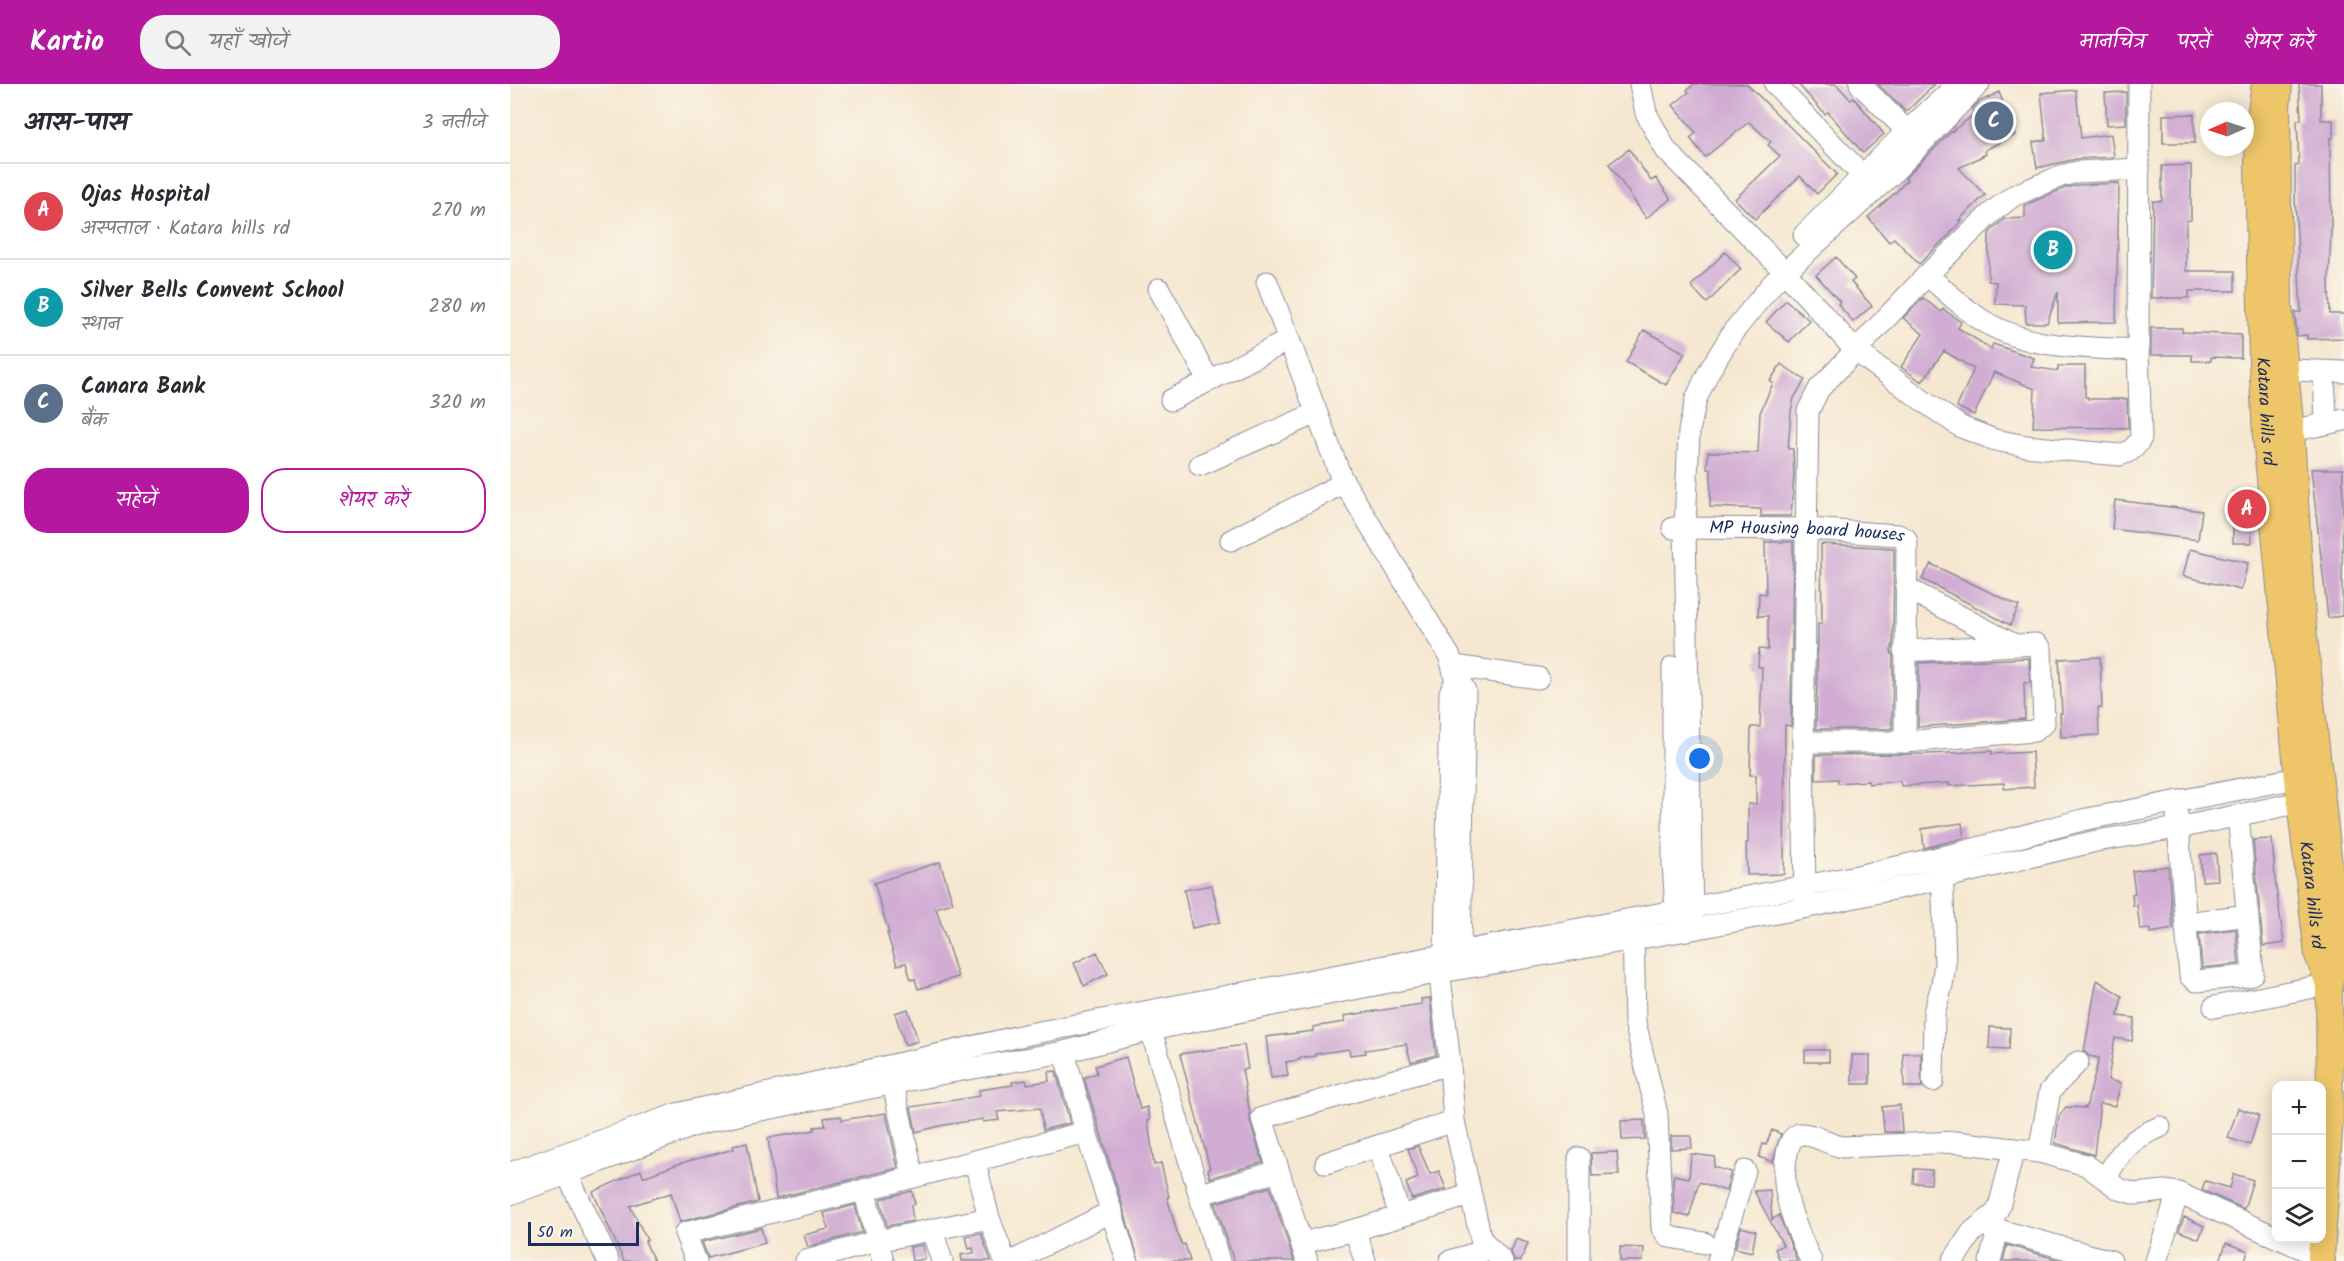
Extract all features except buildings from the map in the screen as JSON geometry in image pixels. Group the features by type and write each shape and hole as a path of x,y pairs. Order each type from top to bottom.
{"main road":[{"name":"Katara hills rd","path":"2270,84 2259,123 2258,160 2278,434 2310,788 2330,911 2318,955 2329,984"},
{"path":"2321,1259 2330,1119 2329,984"}],"street":[{"path":"1640,84 1646,113 1666,150 1780,267 1856,351 1961,427 1995,440 2026,446 2119,455 2130,452 2141,438 2139,84"},
{"path":"1775,84 1863,177"},
{"path":"1860,84 1907,131"},
{"path":"1685,931 1684,909 1673,864 1679,528 1689,431 1696,399 1708,373 1733,332 1780,267 1907,131 1958,84"},
{"path":"1780,267 1889,177 1979,84"},
{"path":"1805,897 1803,742 1808,411 1819,389 1927,275 1991,213 2013,196 2061,176 2077,172 2139,169"},
{"path":"1927,275 1974,315 2024,338 2057,346 2139,350"},
{"path":"1267,282 1344,483 1455,676 1450,693 1446,958 1450,1064 1454,1121 1470,1195 1481,1239 1495,1255"},
{"path":"1159,289 1209,381"},
{"path":"1171,400 1289,340"},
{"path":"2274,369 2334,372 2335,422 2278,434"},
{"path":"1200,465 1316,413"},
{"path":"1231,540 1344,483"},
{"name":"MP Housing board houses","path":"1679,528 1807,530 1902,537 1907,542 1904,651 1905,742"},
{"path":"1906,588 2014,645"},
{"path":"1803,742 1905,742 2034,731 2042,727 2045,719 2041,649 2032,643 1904,651"},
{"path":"1455,676 1538,678"},
{"path":"1942,868 2082,820 2175,803 2310,788"},
{"path":"1446,958 1633,928 1685,931 1805,897 1942,868 2178,828 2238,815 2310,788"},
{"path":"2175,803 2190,976 2193,981 2248,976 2253,973 2238,815"},
{"path":"1933,1081 1934,1013 1945,964 1942,868"},
{"path":"510,1194 563,1165 677,1114 1029,1034 1148,1020 1446,958 1633,928 1684,909 1805,897"},
{"path":"2186,923 2248,915"},
{"path":"1633,928 1635,1022 1657,1114 1662,1228 1669,1237 1706,1243"},
{"path":"2214,1007 2329,984"},
{"path":"510,1173 563,1165 696,1125 893,1083 1064,1052 1148,1020"},
{"path":"1148,1020 1219,1261"},
{"path":"1064,1052 1086,1132 1127,1261"},
{"path":"2039,1152 2050,1091 2078,1062"},
{"path":"1450,1064 1262,1118 1304,1252 1355,1230 1470,1195"},
{"path":"893,1083 914,1176"},
{"path":"1326,1163 1454,1121"},
{"path":"2106,1179 2114,1162 2130,1142 2160,1127"},
{"path":"696,1261 685,1233 864,1190 1086,1132"},
{"path":"1811,1261 1794,1221 1785,1187 1784,1171 1788,1152 1791,1141 1799,1134 1843,1147 1956,1142 2039,1152 2079,1162 2119,1189 2136,1194 2164,1191 2178,1193 2272,1235"},
{"path":"1378,1146 1400,1216"},
{"path":"1990,1261 1989,1227 1999,1207 2014,1149"},
{"path":"1578,1261 1579,1158"},
{"path":"975,1161 989,1218 1005,1261"},
{"path":"563,1165 608,1261"},
{"path":"1201,1194 1278,1171"},
{"path":"1718,1261 1745,1171"},
{"path":"864,1190 880,1251"},
{"path":"2156,1261 2178,1193"},
{"path":"1013,1261 1112,1212"},
{"path":"806,1261 880,1251 932,1230 989,1218"},
{"path":"1953,1261 1972,1232 1989,1227 2053,1253 2111,1261"},
{"path":"932,1230 942,1261"},
{"path":"1355,1230 1365,1261"},
{"path":"2288,1243 2321,1259"},
{"path":"1450,1261 1495,1255"}],"place":[{"name":"Canara Bank","path":"1994,121"},
{"name":"Silver Bells Convent School","path":"2053,250"},
{"name":"Ojas Hospital","path":"2247,509"}]}
